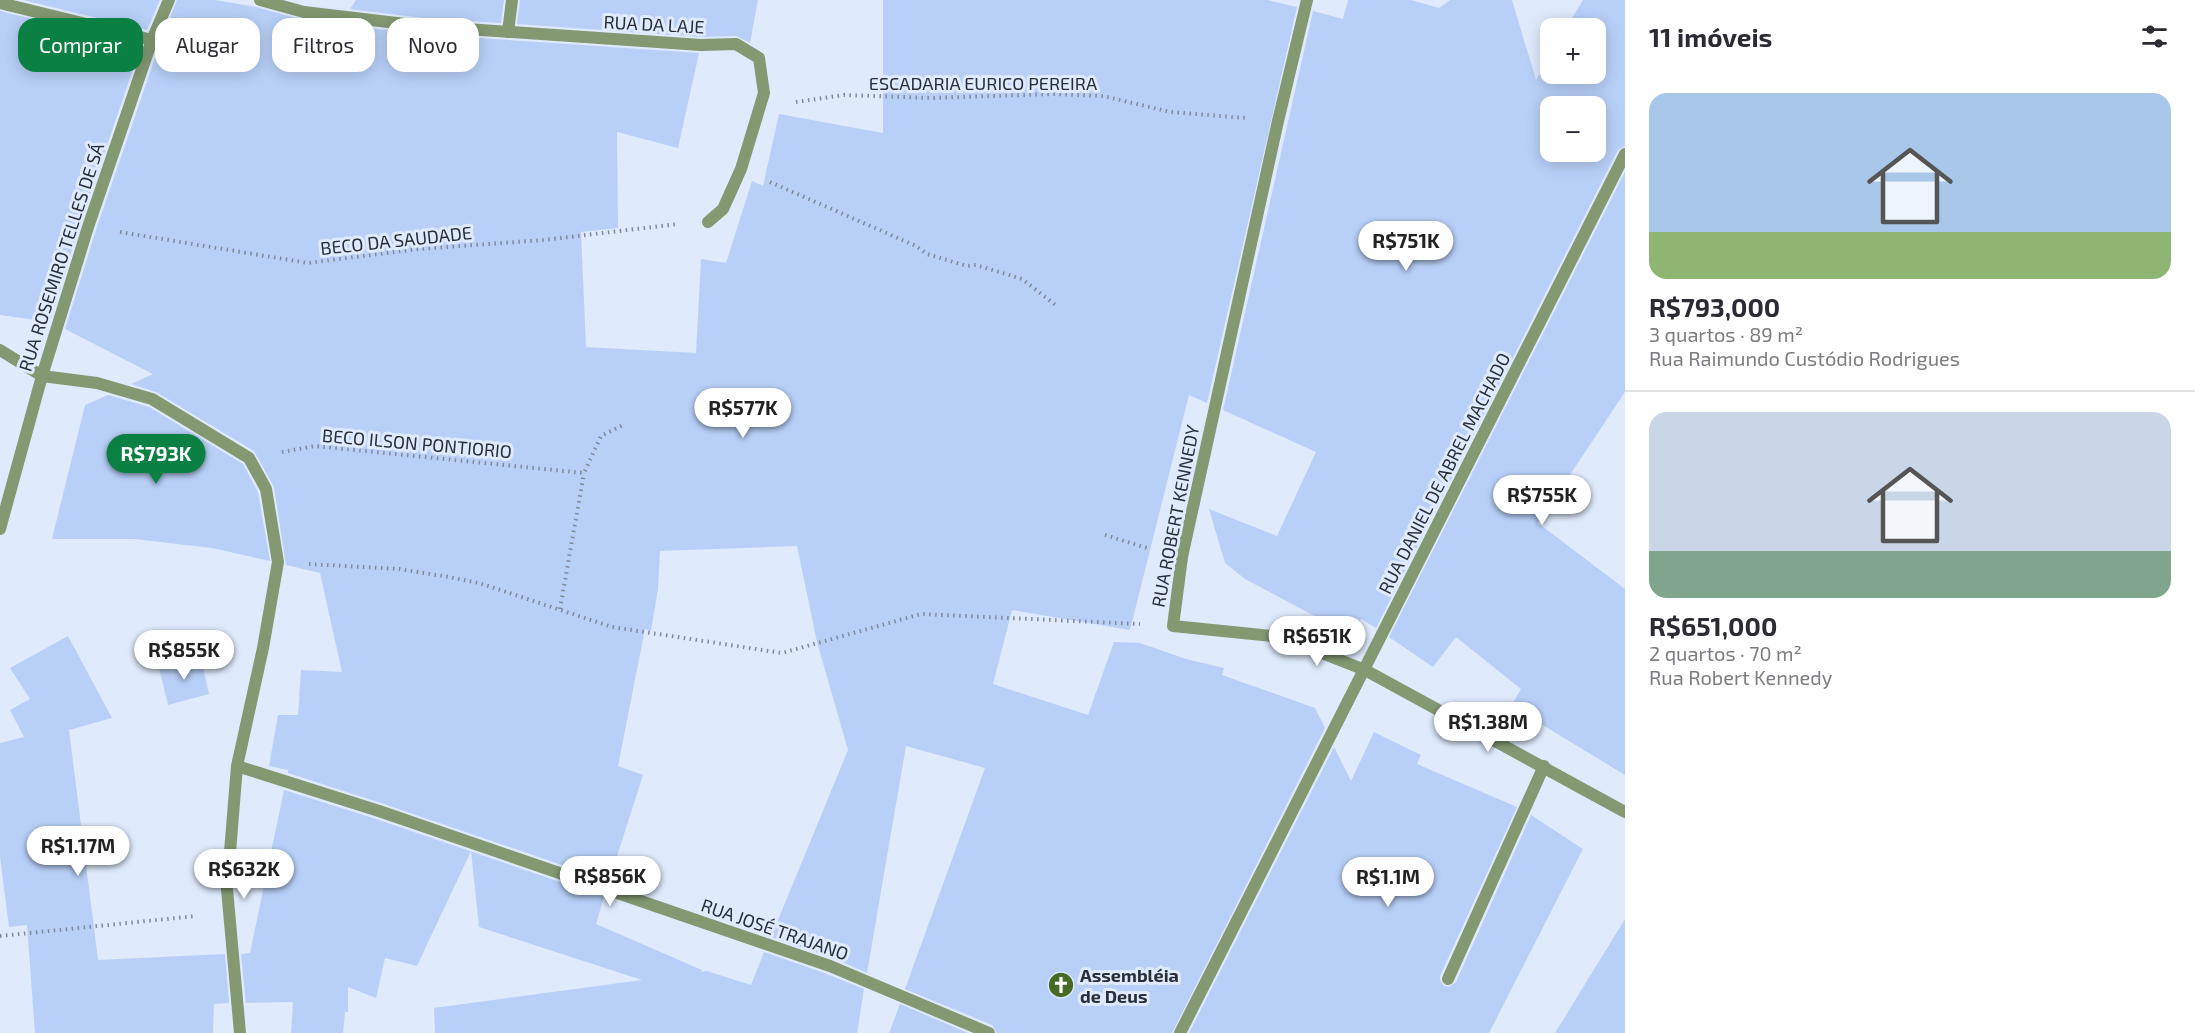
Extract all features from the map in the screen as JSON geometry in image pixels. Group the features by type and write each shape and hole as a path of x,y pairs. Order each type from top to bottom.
{"street":[{"name":"RUA ROSEMIRO TELLES DE SÁ","path":"0,529 42,376 88,227 152,40 169,0"},
{"name":"RUA DA LAJE","path":"260,0 304,12 422,26 701,45 736,44 759,58 764,93 741,169 723,209 708,222"},
{"path":"508,32 512,0"},
{"name":"RUA ROBERT KENNEDY","path":"1307,0 1278,121 1182,557 1173,626 1281,637 1365,670 1625,812"},
{"path":"0,3 152,40"},
{"name":"RUA DANIEL DE ABREL MACHADO","path":"1180,1033 1625,154"},
{"path":"0,350 42,376 97,382 152,399 249,458 266,489 278,562 237,766 228,889 240,1033"},
{"name":"RUA JOSÉ TRAJANO","path":"237,766 379,811 830,966 989,1033"},
{"path":"1448,979 1544,766"}],"path":[{"name":"ESCADARIA EURICO PEREIRA","path":"760,108 844,95 932,98 1053,94 1103,96 1171,112 1278,121"},
{"path":"741,169 916,246 927,254 966,266 976,264 1022,279 1058,307"},
{"name":"BECO DA SAUDADE","path":"88,227 308,263 419,249 544,240 661,225 708,222"},
{"path":"560,609 584,473 601,436 625,424"},
{"name":"BECO ILSON PONTIORIO","path":"249,458 315,446 584,473"},
{"path":"1105,535 1182,557"},
{"path":"278,562 399,569 449,577 479,584 612,627 782,653 921,614 1173,626"},
{"path":"0,936 231,914"}],"building":[{"path":"23,0 160,0 147,30 143,29 143,18 97,18"},
{"path":"177,0 215,0 256,7 296,18 272,18 272,72 375,72 375,29 387,30 387,72 479,72 479,38 699,53 678,148 617,132 618,228 581,232 586,347 696,353 701,259 726,263 752,181 763,186 779,114 883,133 883,0 1267,0 1297,7 1207,403 1189,395 1130,630 1012,610 993,684 1088,715 1114,642 1140,643 1186,659 1224,668 1222,675 1315,708 1325,728 1172,1033 997,1033 992,1025 905,989 985,768 906,746 867,973 833,958 771,937 848,750 817,642 797,546 660,551 658,589 651,631 645,629 618,766 643,775 609,881 288,773 288,770 269,766 278,715 298,715 301,670 342,672 320,573 286,565 274,487 254,451 156,392 131,384 153,374 65,329 155,58 155,72 260,72 260,18 170,18"},
{"path":"356,0 504,0 501,23 479,22 479,18 423,18 350,9"},
{"path":"520,0 758,0 750,43 736,36 701,37 517,24"},
{"path":"1348,0 1411,0 1439,8 1450,0 1512,0 1536,80 1540,73 1540,84 1606,84 1606,18 1572,18 1583,0 1625,0 1625,146 1618,150 1376,628 1361,619 1359,623 1339,629 1245,579 1225,563 1209,509 1277,536 1316,452 1223,410 1313,11 1343,19"},
{"path":"0,11 28,18 18,18 18,72 132,72 80,224 50,322 0,315"},
{"path":"1625,172 1625,392 1538,523 1625,589 1625,775 1511,706 1521,689 1456,637 1433,667 1389,637"},
{"path":"108,395 149,407 243,464 258,492 270,561 212,548 135,539 52,539 85,405"},
{"path":"68,636 112,718 69,730 98,960 225,954 229,1003 214,1004 213,1033 35,1033 27,925 9,927 0,856 0,743 24,737 10,710 30,699 10,668"},
{"path":"201,658 209,694 168,705 159,668"},
{"path":"1374,732 1421,755 1417,764 1517,807 1440,976 1444,986 1449,987 1456,982 1531,815 1583,849 1489,1033 1189,1033 1334,747 1351,781"},
{"path":"284,790 471,851 417,966 385,958 376,998 348,987 348,1012 345,1012 343,1033 291,1033 293,1002 246,1003 241,954 250,953"},
{"path":"471,852 604,897 596,924 702,970 701,972 707,971 751,985 764,952 864,989 857,1033 435,1033 434,1008 642,980 479,927"},
{"path":"1625,919 1625,1033 1555,1033"},
{"path":"900,1004 968,1033 889,1033"}],"place":[{"name":"Assembléia de Deus","path":"1061,985"}]}
